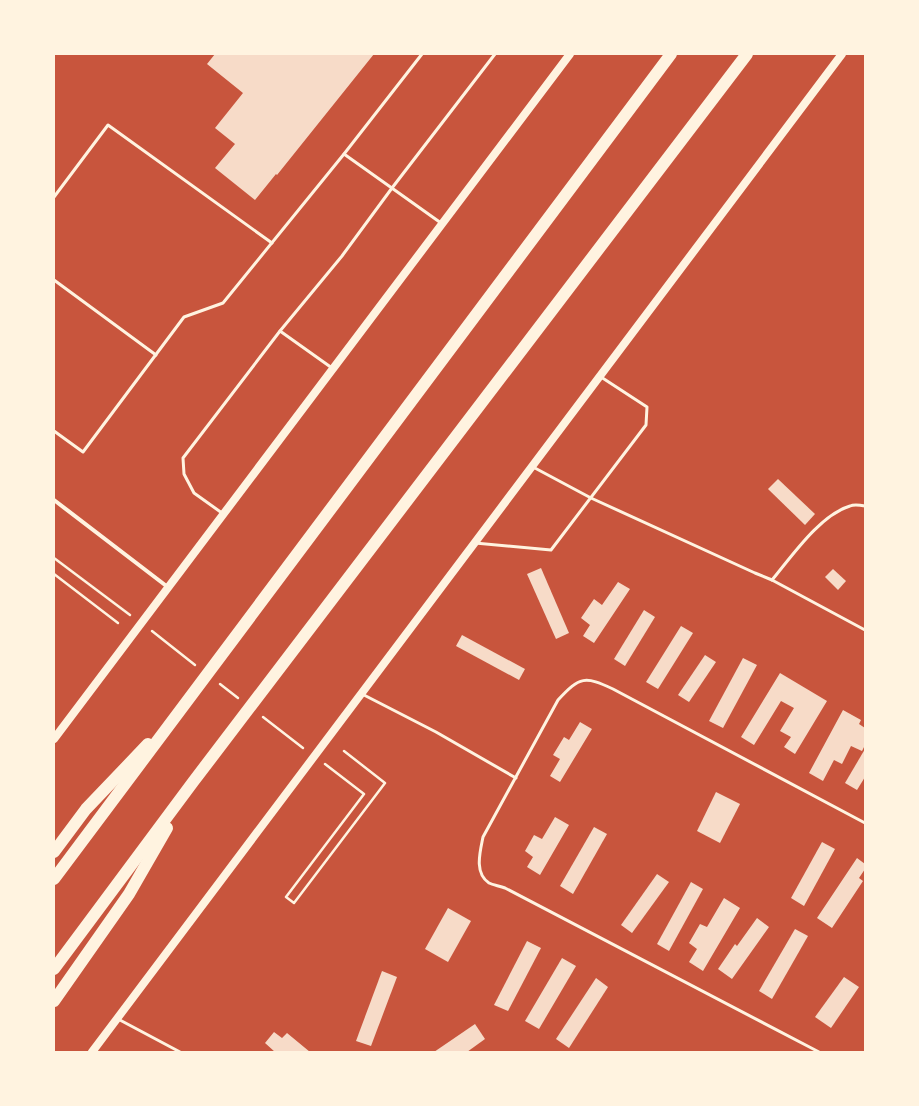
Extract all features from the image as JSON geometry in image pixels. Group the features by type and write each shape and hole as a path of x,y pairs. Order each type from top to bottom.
{"highway":[{"path":"54,879 671,54"},
{"path":"54,969 193,782 747,54"},
{"path":"54,852 86,809 187,703"},
{"path":"54,1001 129,894 193,782"}],"main road":[{"path":"54,739 225,514 570,54"},
{"path":"92,1052 842,54"}],"street":[{"path":"54,500 169,588"}],"lane":[{"path":"54,431 83,452 184,317 223,303 344,154 422,54"},
{"path":"225,514 194,493 184,474 183,458 280,331 342,256 495,54"},
{"path":"54,197 108,125 272,243"},
{"path":"344,154 443,224"},
{"path":"54,280 156,355"},
{"path":"280,331 334,369"},
{"path":"474,543 551,550 591,498 646,425 647,408 600,376"},
{"path":"532,466 591,498 755,574 772,580 865,630"},
{"path":"772,580 812,532 835,513 851,505 865,506"},
{"path":"818,1052 505,888 489,883 482,875 479,854 483,837 558,700 570,687 580,681 594,680 865,823"},
{"path":"362,694 436,732 516,778"},
{"path":"117,1019 180,1052"}],"path":[{"path":"54,558 131,616"},
{"path":"54,574 118,623"},
{"path":"150,630 200,669"},
{"path":"219,683 244,702"},
{"path":"257,712 307,751"},
{"path":"320,760 364,794 286,897 294,903 385,783 344,751"}],"building":[{"path":"215,54 374,54 277,175 276,174 255,200 215,168 235,144 215,128 243,93 207,64"},
{"path":"778,479 815,514 805,525 768,489"},
{"path":"541,568 569,633 556,639 527,574"},
{"path":"833,569 846,581 838,590 825,577"},
{"path":"618,582 630,589 594,643 583,636 590,625 581,618 594,599 602,605"},
{"path":"644,610 655,617 625,666 614,659"},
{"path":"681,626 693,633 658,689 646,682"},
{"path":"462,635 525,669 519,680 456,646"},
{"path":"705,655 716,662 689,702 678,695"},
{"path":"743,658 757,665 723,728 709,721"},
{"path":"780,673 827,701 795,754 784,747 791,737 780,731 794,708 781,701 754,745 741,737"},
{"path":"843,710 861,720 859,724 865,728 865,745 862,751 851,746 842,764 834,760 823,781 809,773"},
{"path":"580,722 592,729 560,782 550,776 560,759 553,755 564,737 569,740"},
{"path":"865,749 865,777 857,790 845,783"},
{"path":"716,792 740,804 720,843 697,831"},
{"path":"555,817 569,825 540,875 527,867 533,857 525,851 534,835 542,839"},
{"path":"594,827 607,834 573,894 560,886"},
{"path":"822,842 835,849 804,906 791,898"},
{"path":"857,858 865,864 865,869 859,878 863,881 832,928 817,918"},
{"path":"657,874 669,882 632,933 621,925"},
{"path":"691,882 703,889 669,951 657,944"},
{"path":"724,898 740,908 703,971 689,962 697,949 689,943 700,924 707,927"},
{"path":"448,908 471,921 448,962 425,949"},
{"path":"757,918 769,927 732,979 718,969 735,944 737,946"},
{"path":"795,929 808,936 772,999 759,991"},
{"path":"527,941 541,948 508,1011 494,1005"},
{"path":"562,958 576,966 539,1029 525,1021"},
{"path":"382,971 397,977 371,1046 356,1041"},
{"path":"844,977 859,987 831,1028 815,1017"},
{"path":"596,978 608,987 569,1048 556,1039"},
{"path":"475,1024 485,1039 467,1052 434,1052"},
{"path":"274,1032 282,1038 287,1033 310,1052 275,1052 265,1043"}]}
